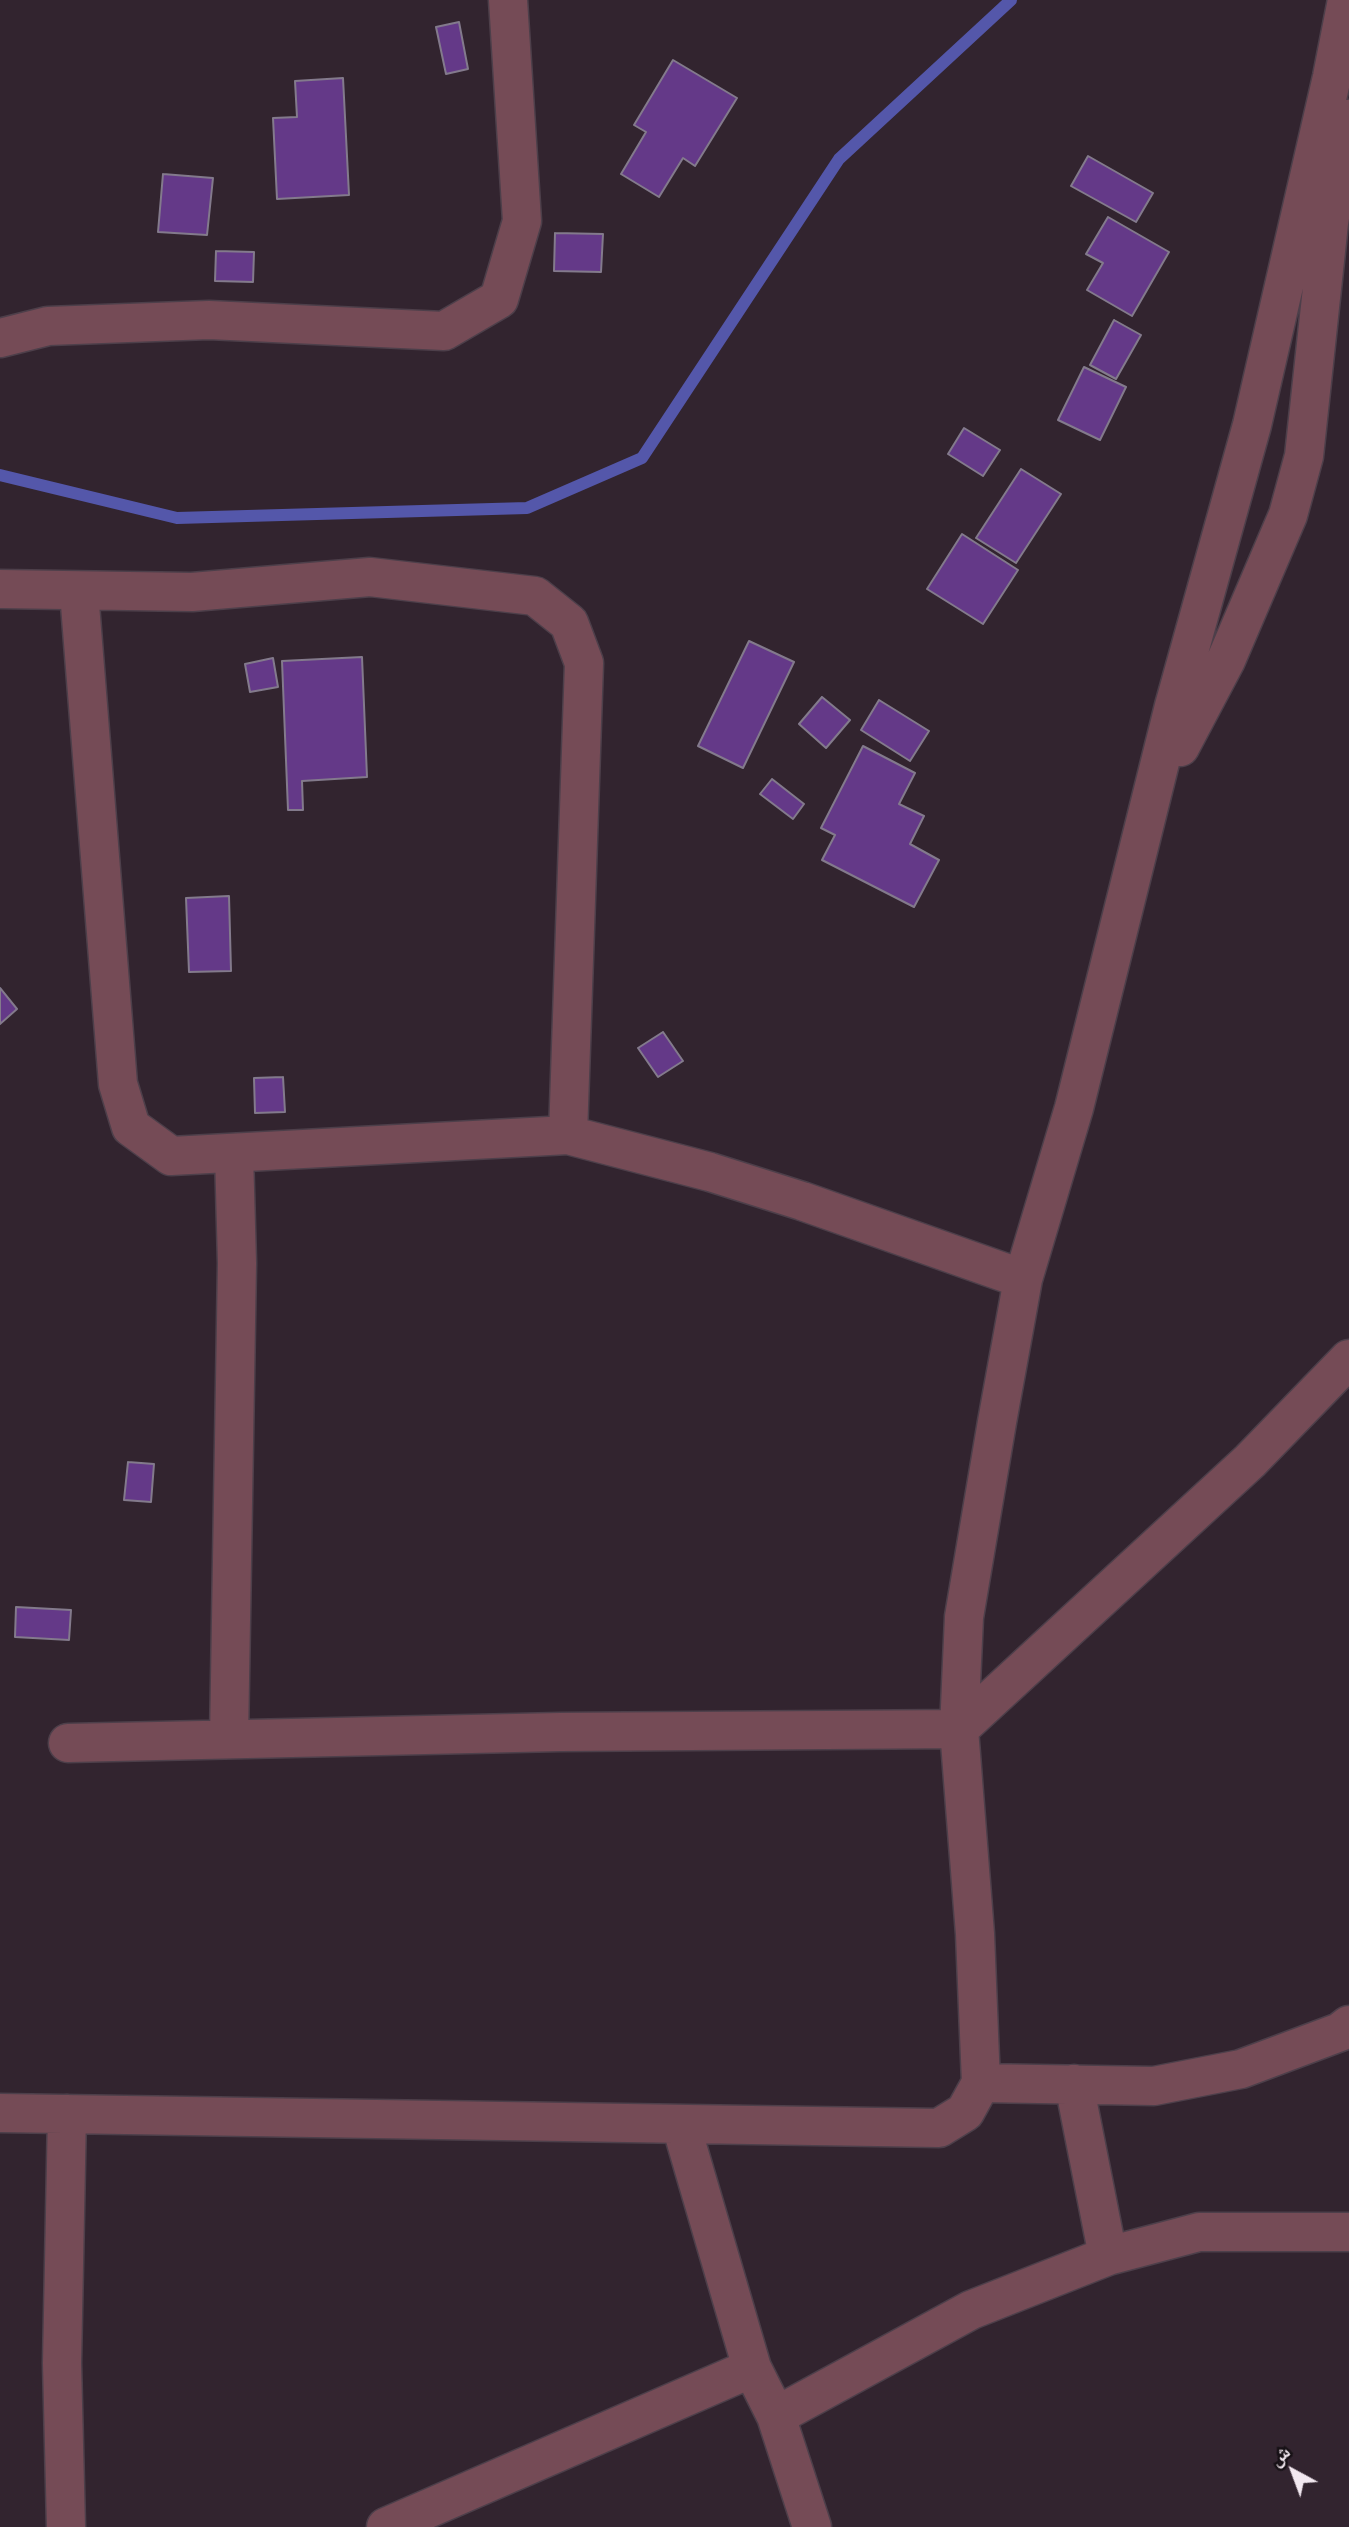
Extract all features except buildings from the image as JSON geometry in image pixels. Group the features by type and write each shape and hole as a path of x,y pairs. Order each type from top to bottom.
{"street":[{"path":"0,338 48,326 209,320 444,331 499,299 522,220 508,0"},
{"path":"0,2112 939,2129 965,2112 981,2083 975,1934 959,1729 964,1617 1023,1279 1074,1108 1151,801 1252,425 1329,91 1347,0"},
{"path":"1151,801 1226,660 1288,515 1304,456 1329,223 1349,110"},
{"path":"0,589 192,592 370,577 535,596 569,623 584,663 568,1135"},
{"path":"79,592 118,1084 131,1126 171,1156 568,1135 710,1172 802,1201 1023,1279"},
{"path":"229,1739 237,1263 234,1153"},
{"path":"68,1743 747,1729 959,1729 1022,1675 1251,1461 1349,1359"},
{"path":"981,2083 1154,2086 1241,2069 1340,2032 1349,2025"},
{"path":"1074,2084 1108,2256"},
{"path":"66,2527 62,2363 67,2114"},
{"path":"681,2125 752,2368 776,2416 812,2527"},
{"path":"776,2416 971,2309 1108,2256 1199,2232 1349,2232"},
{"path":"386,2527 752,2368"}],"waterway":[{"path":"0,475 177,518 527,508 642,458 839,159 1011,0"}]}
